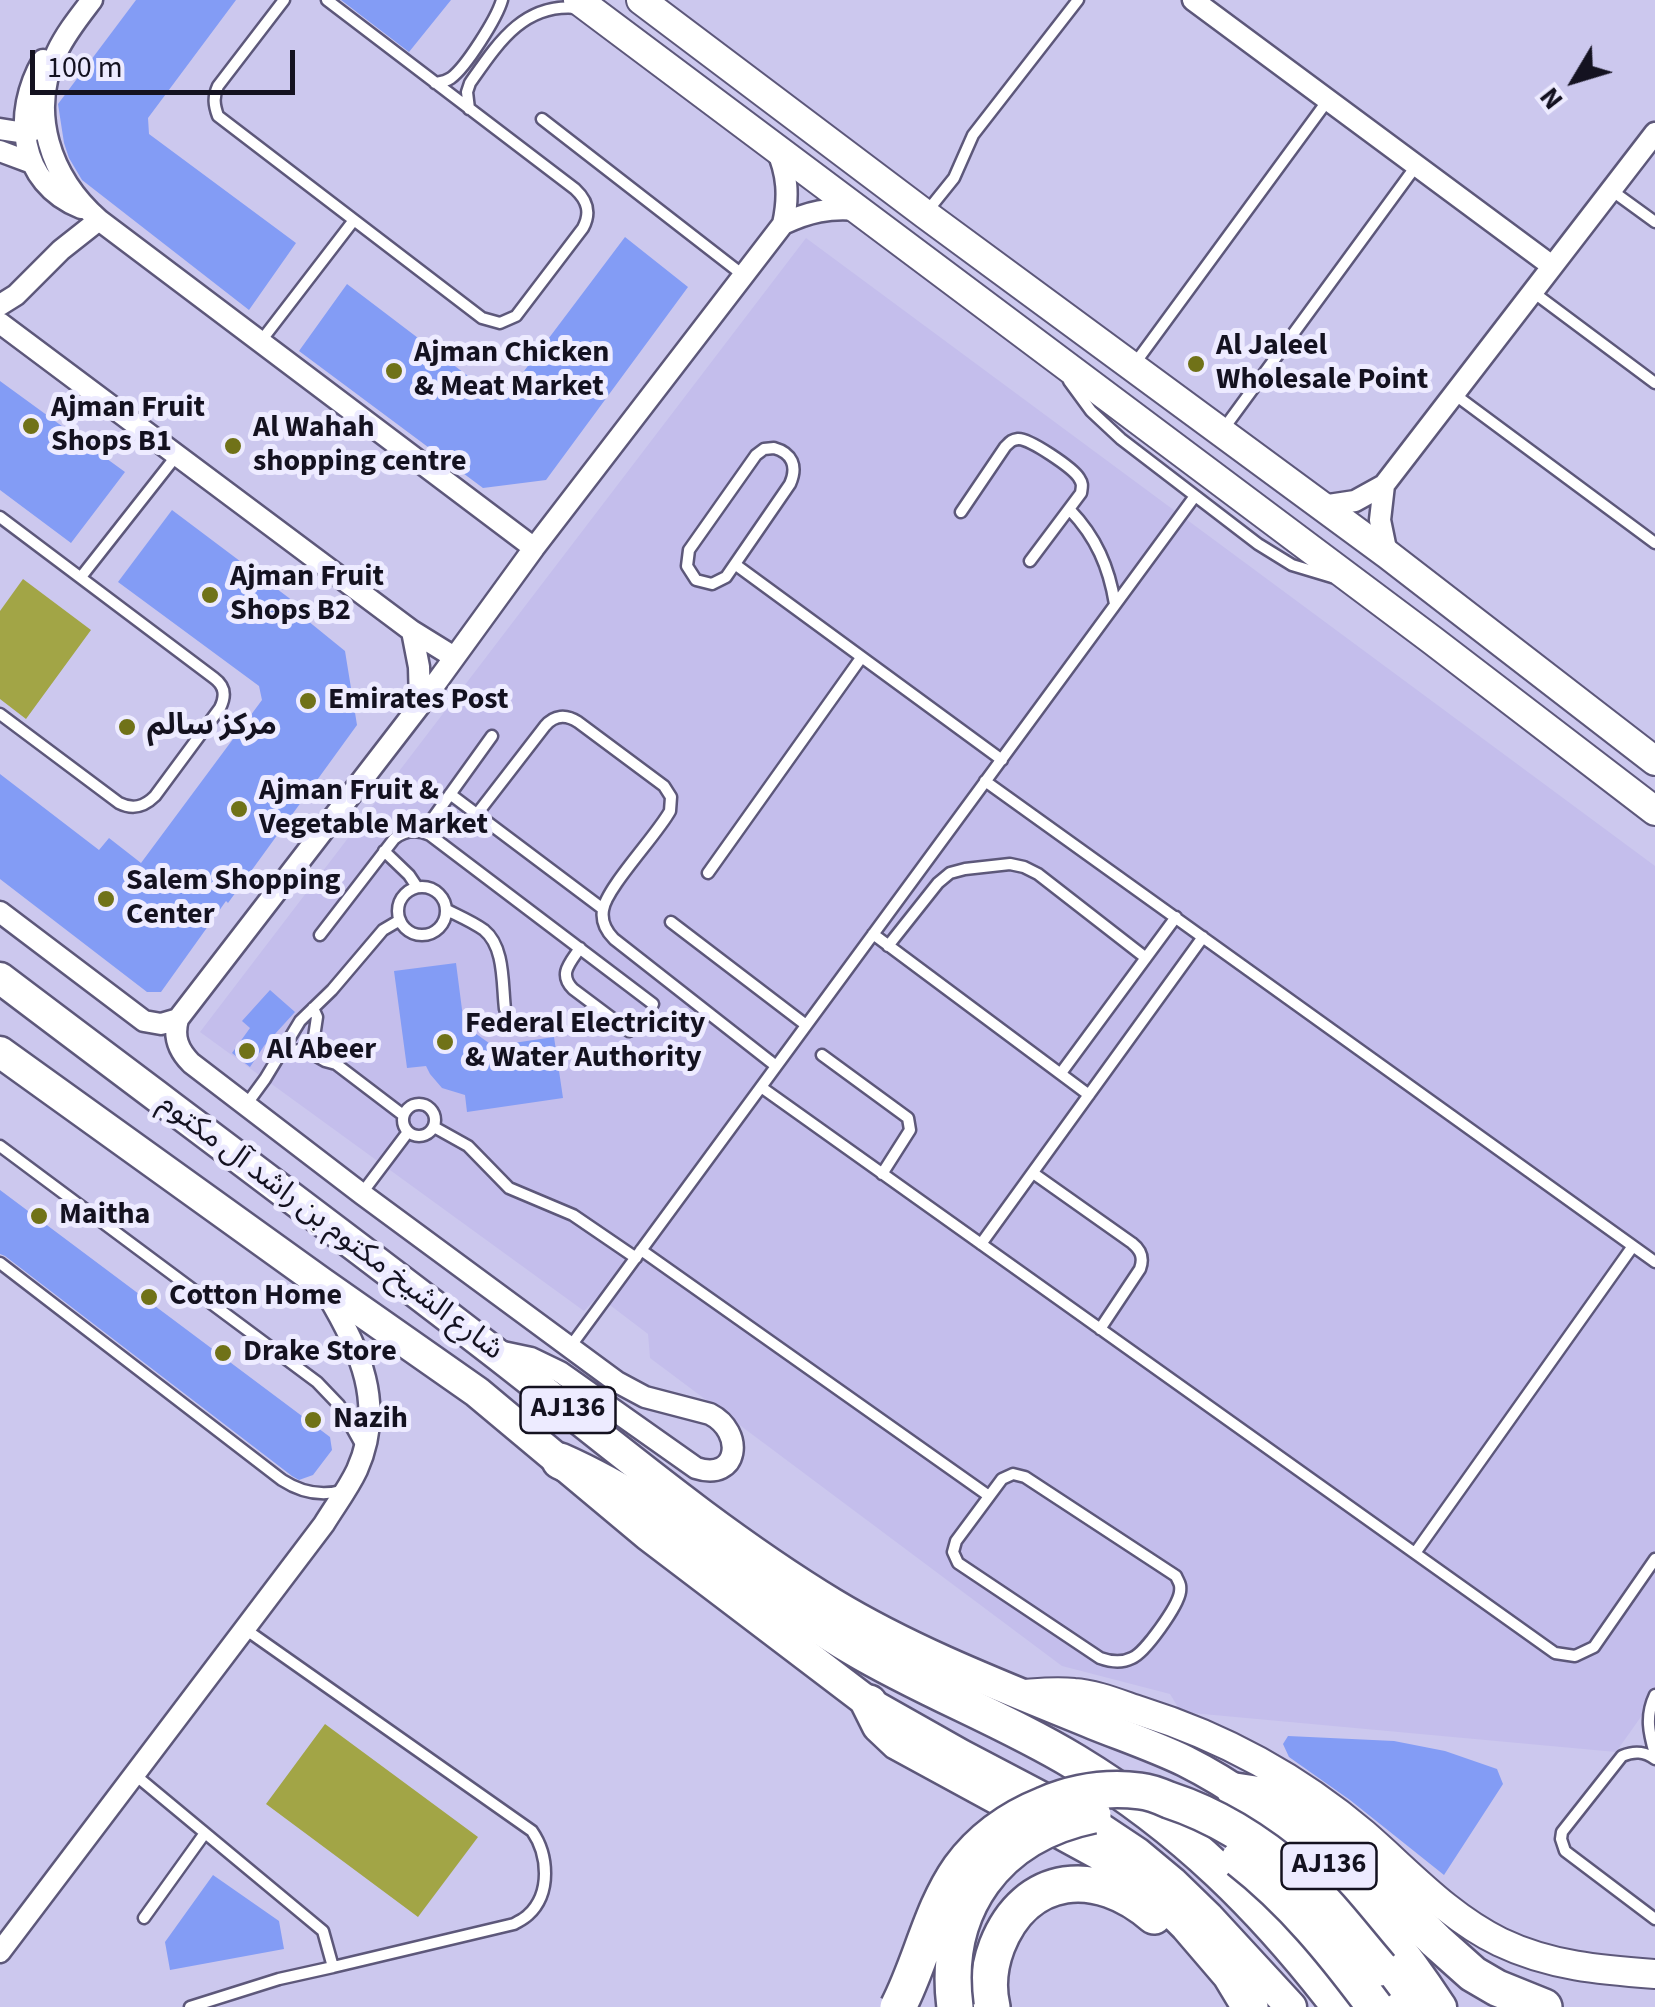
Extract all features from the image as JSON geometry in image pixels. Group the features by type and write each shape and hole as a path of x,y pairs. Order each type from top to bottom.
{"highway":[{"path":"560,1462 628,1496 856,1649 1028,1736 1115,1787 1182,1837 1232,1882 1285,1938 1340,2007"},
{"path":"869,1703 880,1725 898,1742 1123,1868 1168,1905 1230,1974 1250,2007"},
{"path":"898,2007 944,1896 976,1848 998,1828 1035,1809 1060,1798 1102,1790 1144,1791 1190,1806 1229,1825 1301,1879 1380,1968 1406,2007"},
{"path":"1235,1791 1268,1796 1298,1810 1473,1974 1544,2007"},
{"path":"956,2007 953,1971 960,1924 988,1872 1014,1850 1049,1829 1067,1820 1099,1814 1135,1814 1173,1823 1241,1860 1298,1912 1375,2007"},
{"path":"992,2007 988,1979 1004,1928 1036,1894 1062,1886 1091,1885 1118,1893 1230,1974"}],"main road":[{"path":"642,0 1387,554 1655,762"},
{"path":"586,6 1655,811"},
{"path":"1096,388 1143,407 1250,484 1265,487 1285,478"},
{"name":"شارع الشيخ مكتوم بن راشد آل مكتوم","path":"0,978 708,1518 833,1604 896,1638 1019,1694 1184,1761 1287,1828 1344,1882 1400,1949 1441,2007"},
{"name":"شارع الشيخ مكتوم بن راشد آل مكتوم","path":"0,1052 488,1400 678,1559 869,1703 1098,1827 1137,1853 1208,1917 1292,2007"},
{"path":"1019,1694 1077,1693 1211,1736 1274,1769 1333,1809 1436,1900 1497,1941 1571,1966 1655,1974"}],"street":[{"path":"92,0 38,68 27,106 35,130 74,196 534,548"},
{"path":"1193,0 1552,266"},
{"path":"0,128 35,130"},
{"path":"32,164 35,130"},
{"path":"1322,506 1356,501 1384,486 1655,133"},
{"path":"491,1350 531,1358 560,1372 696,1468 713,1471 728,1462 734,1445 727,1426 719,1418 635,1394 570,1348 184,1056 176,1038 178,1019 783,224 787,185 775,147"},
{"path":"0,151 32,164 58,196 94,215"},
{"path":"783,224 819,210 858,210"},
{"path":"0,305 16,296 94,215"},
{"path":"0,323 412,631 454,657"},
{"path":"1384,486 1380,520 1387,554"},
{"path":"412,631 420,667 420,705"},
{"path":"0,912 144,1021 161,1024 178,1019"},
{"path":"0,1952 346,1490 364,1450 369,1396 364,1369 342,1318 320,1282"}],"lane":[{"path":"284,0 218,86 214,96 218,116 482,318 500,323 516,316 587,220 586,203 575,190 328,0"},
{"path":"435,84 451,78 462,66 494,22 502,0"},
{"path":"925,214 954,178 973,135 1078,0"},
{"path":"469,110 470,83 522,21 549,8 586,6"},
{"path":"1132,367 1328,100"},
{"path":"542,119 744,276"},
{"path":"1221,432 1416,165"},
{"path":"1611,190 1655,222"},
{"path":"261,341 354,220"},
{"path":"1533,292 1655,383"},
{"path":"1057,358 1078,394 1105,426 1266,550 1310,572 1350,578"},
{"path":"1454,394 1655,543"},
{"path":"960,512 1009,442 1020,438 1030,441 1078,476 1082,487 1070,510 1030,561"},
{"path":"764,449 783,450 794,466 794,475 736,565 720,582 704,583 690,574 687,558 756,455 764,449"},
{"path":"81,577 177,455"},
{"path":"570,1348 1195,496"},
{"path":"1070,510 1101,553 1115,604"},
{"path":"0,517 220,682 224,695 220,708 154,796 134,808 119,804 0,714"},
{"path":"736,565 1002,760"},
{"path":"708,873 861,658"},
{"path":"478,814 544,726 560,716 578,722 664,786 671,798 670,811 608,897 603,922 614,939 776,1066"},
{"path":"423,832 492,736"},
{"path":"985,780 1655,1262"},
{"path":"450,794 603,909"},
{"path":"320,935 384,851 400,834 415,830 423,832 653,1004"},
{"path":"384,851 417,887"},
{"path":"888,946 943,877 957,870 1010,864 1038,874 1146,958"},
{"path":"434,889 446,910 442,926 427,934 411,932 400,920 399,903 409,890 434,889"},
{"path":"446,910 480,927 492,938 506,1009"},
{"path":"1061,1074 1176,918"},
{"path":"246,1105 294,1029 382,930 400,920"},
{"path":"672,922 806,1025"},
{"path":"873,934 1089,1095"},
{"path":"981,1244 1203,937"},
{"path":"580,948 566,970 566,981 629,1031"},
{"path":"314,1008 314,1037 336,1064"},
{"path":"281,1054 304,1049 336,1064 403,1115"},
{"path":"822,1055 908,1118 910,1130 882,1174"},
{"path":"761,1087 1555,1653 1568,1657 1594,1646 1655,1559"},
{"path":"425,1104 434,1114 434,1126 419,1136 404,1127 403,1115 412,1105 425,1104"},
{"path":"434,1126 468,1146 509,1188 573,1215 638,1254 989,1496"},
{"path":"362,1194 408,1132"},
{"path":"0,1146 316,1382 348,1419 364,1450"},
{"path":"1032,1173 1140,1252 1140,1269 1100,1328"},
{"path":"1415,1553 1633,1246"},
{"path":"0,1263 294,1488 320,1494 346,1490"},
{"path":"1007,1476 1025,1477 1176,1576 1180,1594 1148,1647 1126,1661 1100,1658 958,1563 954,1546 989,1496 1007,1476"},
{"path":"190,2007 279,1979 514,1924 537,1903 545,1874 540,1844 532,1830 245,1628"},
{"path":"1655,1695 1648,1723 1655,1756 1641,1752 1622,1756 1562,1832 1561,1839 1570,1856 1655,1919"},
{"path":"134,1774 323,1931 333,1967"},
{"path":"144,1918 205,1833"}],"shaded area":[{"path":"806,238 1655,866 1655,1697 1616,1752 1181,1712 1170,1694 1062,1666 650,1358 648,1334 598,1296 584,1311 200,1032"},
{"path":"23,579 91,630 26,719 0,699 0,611"},
{"path":"325,1724 478,1837 418,1917 266,1804"}],"building":[{"path":"136,0 236,0 148,118 149,134 296,243 249,310 82,180 69,158 58,104"},
{"path":"341,0 451,0 409,52"},
{"name":"Ajman Chicken & Meat Market","path":"625,237 688,287 546,480 483,488 299,351 347,284 493,395 509,391"},
{"name":"Ajman Fruit Shops B1","path":"0,381 125,472 71,543 0,490"},
{"path":"172,510 301,607 297,612 345,651 357,725 161,992 147,992 0,879 0,774 99,850 109,838 141,863 262,700 259,686 118,582"},
{"name":"Federal Electricity & Water Authority","path":"456,963 464,1025 493,1046 554,1037 563,1098 467,1112 465,1095 442,1088 426,1066 407,1068 394,971"},
{"path":"270,990 295,1012 250,1067 232,1053 250,1028 242,1021"},
{"path":"0,1190 330,1437 332,1450 313,1475 299,1480 292,1476 0,1254"},
{"path":"1288,1736 1394,1741 1445,1751 1497,1769 1503,1784 1444,1875 1289,1757 1283,1744"},
{"path":"213,1875 279,1921 284,1949 170,1970 165,1942"}],"place":[{"name":"Al Jaleel Wholesale Point","path":"1196,364"},
{"name":"Ajman Chicken & Meat Market","path":"394,371"},
{"name":"Ajman Fruit Shops B1","path":"31,426"},
{"name":"Al Wahah shopping centre","path":"233,446"},
{"name":"Ajman Fruit Shops B2","path":"210,595"},
{"name":"Emirates Post","path":"308,701"},
{"name":"مركز سالم","path":"127,727"},
{"name":"Ajman Fruit & Vegetable Market","path":"239,809"},
{"name":"Salem Shopping Center","path":"106,899"},
{"name":"Federal Electricity & Water Authority","path":"445,1042"},
{"name":"Al Abeer","path":"247,1051"},
{"name":"Maitha","path":"39,1216"},
{"name":"Cotton Home","path":"149,1297"},
{"name":"Drake Store","path":"223,1353"},
{"name":"Nazih","path":"313,1420"}]}
